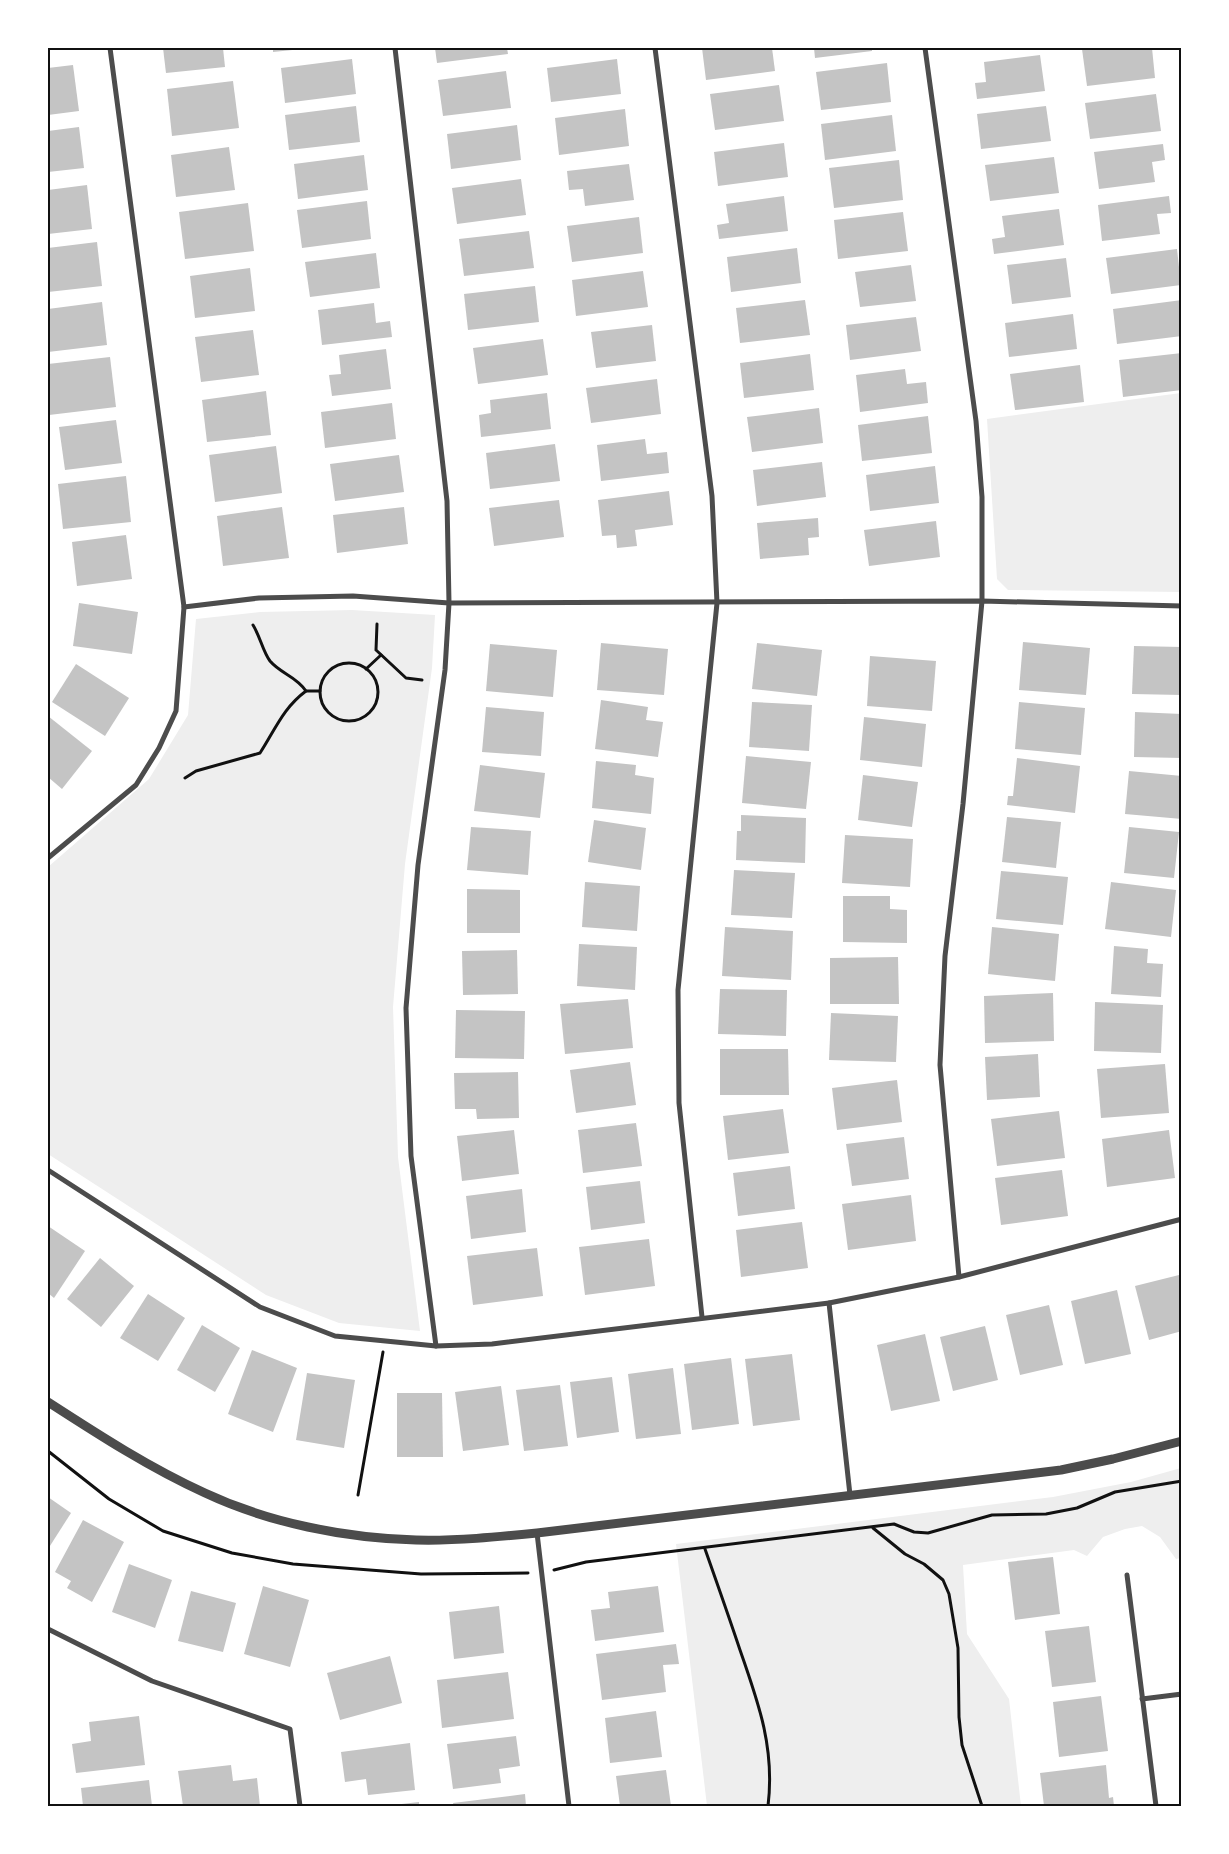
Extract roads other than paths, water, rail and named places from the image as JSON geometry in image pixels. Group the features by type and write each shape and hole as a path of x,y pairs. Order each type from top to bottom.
{"street":[{"path":"48,858 136,785 159,748 176,711 184,606 110,48"},
{"path":"395,48 448,501 449,603 445,670 418,865 406,1008 411,1156 436,1346"},
{"path":"655,48 712,496 717,602 678,990 678,1103 702,1317"},
{"path":"925,48 976,421 982,497 982,601 963,804 945,956 940,1065 959,1277"},
{"path":"184,606 259,598 352,596 449,603 982,601 1182,606"},
{"path":"48,1170 260,1306 335,1336 436,1346 492,1344 829,1303 959,1277 1182,1219"},
{"path":"829,1303 850,1495"},
{"path":"48,1402 138,1458 206,1493 246,1509 290,1522 366,1536 416,1540 537,1533 1061,1470 1113,1460 1182,1441"},
{"path":"537,1533 569,1806"},
{"path":"1127,1575 1156,1806"},
{"path":"48,1630 152,1681 290,1729 300,1806"},
{"path":"1142,1699 1182,1694"}]}
